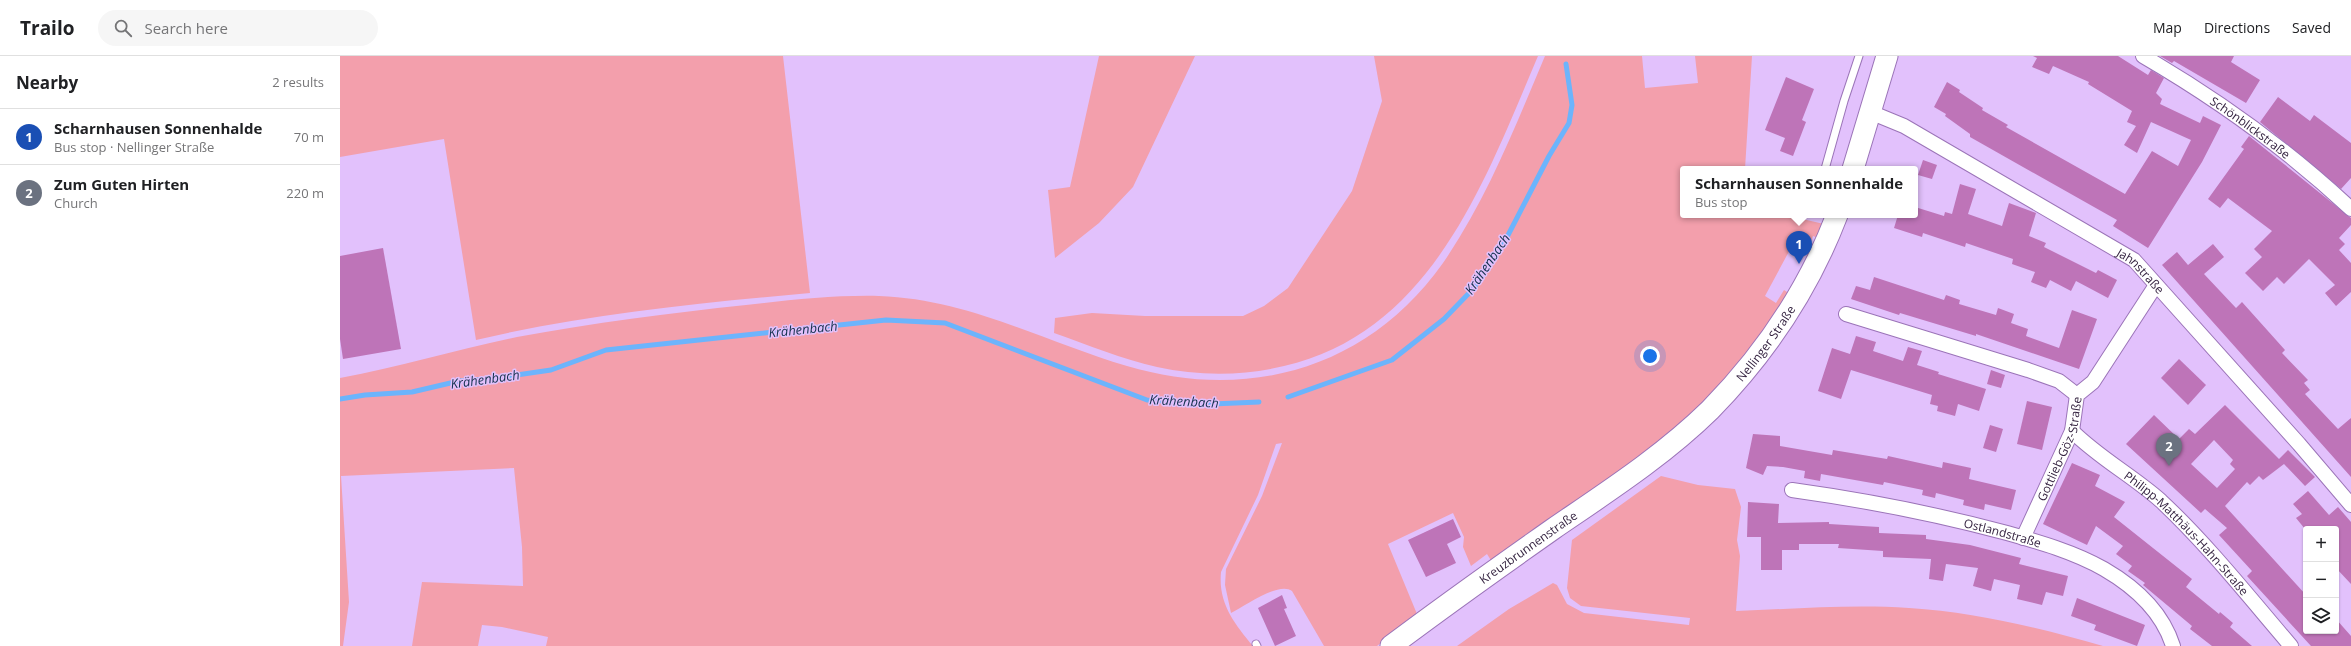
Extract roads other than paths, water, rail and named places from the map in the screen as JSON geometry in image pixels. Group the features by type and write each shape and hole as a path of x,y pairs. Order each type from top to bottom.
{"main road":[{"path":"1854,166 1888,56"},
{"name":"Nellinger Straße","path":"1665,449 1718,401 1767,343 1806,285 1836,218"},
{"name":"Kreuzbrunnenstraße","path":"1391,646 1665,449"}],"street":[{"name":"Schönblickstraße","path":"2143,56 2198,89 2246,123 2311,172 2351,209"},
{"name":"Jahnstraße","path":"1870,112 1904,126 2129,257 2156,285 2351,506"},
{"name":"Gottlieb-Göz-Straße","path":"2023,538 2072,431 2077,395 2093,382 2156,285"},
{"path":"1846,314 2028,370 2059,381 2077,395"},
{"name":"Philipp-Matthäus-Hahn-Straße","path":"2072,431 2085,444 2150,491 2182,522 2291,646"},
{"name":"Ostlandstraße","path":"1792,490 1920,512 2023,538 2086,560 2116,577 2153,608 2164,625 2173,646"}],"lane":[{"path":"1826,166 1844,101 1860,56"}],"waterway":[{"name":"Krähenbach","path":"1288,397 1392,360 1444,319 1473,289 1505,241 1549,156 1569,123 1572,105 1566,64"},
{"name":"Krähenbach","path":"340,399 365,395 412,392 459,381 490,379 551,370 606,350 886,320 945,323 1147,400 1212,404 1259,402"}],"place":[{"name":"Scharnhausen Sonnenhalde","path":"1799,264"},
{"name":"Zum Guten Hirten","path":"2169,466"}]}
